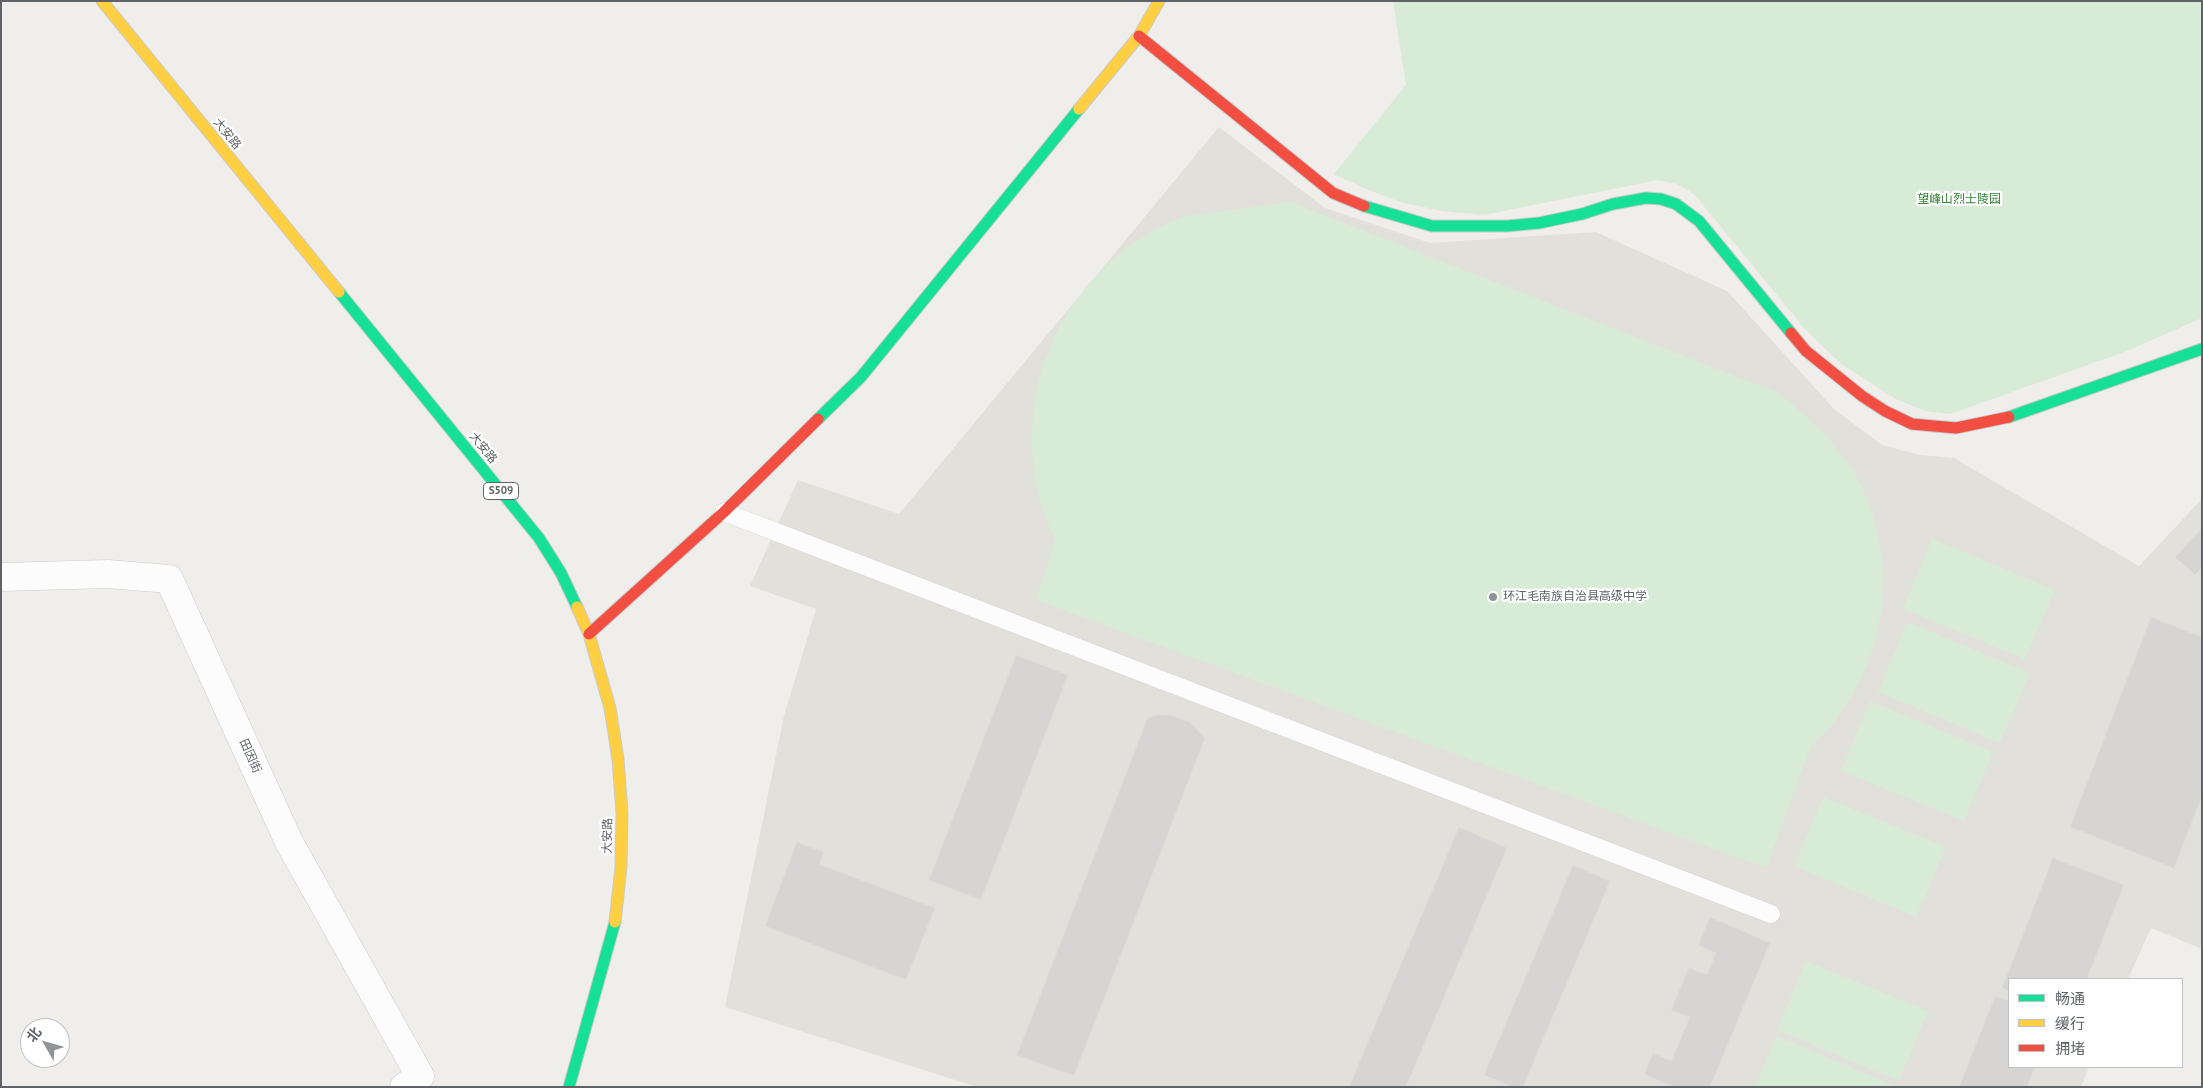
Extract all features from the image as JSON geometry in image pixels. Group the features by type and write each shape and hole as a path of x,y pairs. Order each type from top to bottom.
{"street":[{"name":"大安路","path":"102,1 539,538 561,573 589,634 610,708 618,759 622,813 621,867 615,922 570,1087"},
{"path":"589,634 724,512 861,377 1139,36 1159,1"},
{"path":"1139,36 1333,193 1375,210 1432,226 1507,226 1539,223 1582,214 1613,204 1646,198 1661,199 1676,204 1699,221 1806,352 1862,396 1885,411 1912,424 1956,428 2003,419 2202,349"},
{"name":"田因街","path":"1,577 108,574 169,579 288,842 412,1082"}],"lane":[{"path":"724,512 1771,914"}],"shaded area":[{"name":"环江毛南族自治县高级中学","path":"1219,127 1325,208 1430,243 1596,232 1727,291 1834,409 1882,445 1920,455 1954,458 2139,566 2202,499 2202,949 2151,928 2128,978 2008,978 2008,1068 2089,1068 2081,1087 977,1087 725,1007 784,716 816,609 750,586 798,480 899,514"}],"green space":[{"name":"望峰山烈士陵园","path":"1393,1 2202,1 2202,318 2127,351 1956,412 1947,414 1925,411 1896,399 1841,364 1804,328 1694,194 1677,184 1658,180 1484,215 1442,211 1400,202 1334,174 1406,85"},
{"path":"1290,202 1781,394 1824,433 1851,467 1862,486 1873,515 1880,544 1883,575 1882,605 1877,635 1867,666 1852,695 1834,723 1811,746 1766,868 1036,600 1055,541 1042,508 1034,474 1031,439 1034,404 1041,370 1054,337 1068,311 1106,265 1129,246 1154,230 1181,217"},
{"path":"1932,539 2055,590 2025,659 1903,609"},
{"path":"1907,622 2030,673 2000,743 1878,692"},
{"path":"1870,701 1993,752 1964,821 1841,771"},
{"path":"1823,797 1946,847 1916,917 1794,866"},
{"path":"1806,961 1928,1011 1899,1081 1777,1030"},
{"path":"1776,1036 1898,1087 1755,1087"}],"building":[{"path":"2202,528 2202,568 2195,575 2175,557"},
{"path":"2151,617 2202,637 2202,796 2174,868 2070,827"},
{"path":"1016,655 1068,675 981,900 929,880"},
{"path":"1170,715 1190,722 1205,738 1074,1076 1017,1055 1148,717"},
{"path":"1459,827 1507,848 1406,1087 1349,1087"},
{"path":"797,842 824,852 819,864 935,908 906,980 765,926"},
{"path":"2053,858 2124,885 2087,978 2008,978 2008,991 2002,988"},
{"path":"1573,865 1610,881 1523,1087 1513,1087 1484,1075"},
{"path":"1710,917 1770,943 1710,1087 1674,1087 1644,1074 1653,1053 1671,1061 1690,1017 1671,1010 1689,968 1707,975 1716,953 1698,945"},
{"path":"1995,996 2008,1001 2008,1068 2035,1068 2027,1087 1959,1087"}],"traffic: fast":[{"path":"818,419 861,377 1079,109"},
{"path":"1364,206 1432,226 1507,226 1539,223 1582,214 1613,204 1646,198 1661,199 1676,204 1699,221 1791,333"},
{"path":"339,292 539,538 561,573 577,607"},
{"path":"2009,417 2202,349"},
{"path":"569,1087 615,922"}],"traffic: slow":[{"path":"102,1 339,292"},
{"path":"1079,109 1139,36 1159,1"},
{"path":"577,607 589,634 610,708 618,759 622,813 621,867 615,922"}],"traffic: jam":[{"path":"1139,36 1333,193 1364,206"},
{"path":"1791,333 1806,351 1862,396 1885,411 1912,424 1956,428 2009,417"},
{"path":"589,634 724,512 818,419"}],"place":[{"name":"环江毛南族自治县高级中学","path":"1493,597"}]}
